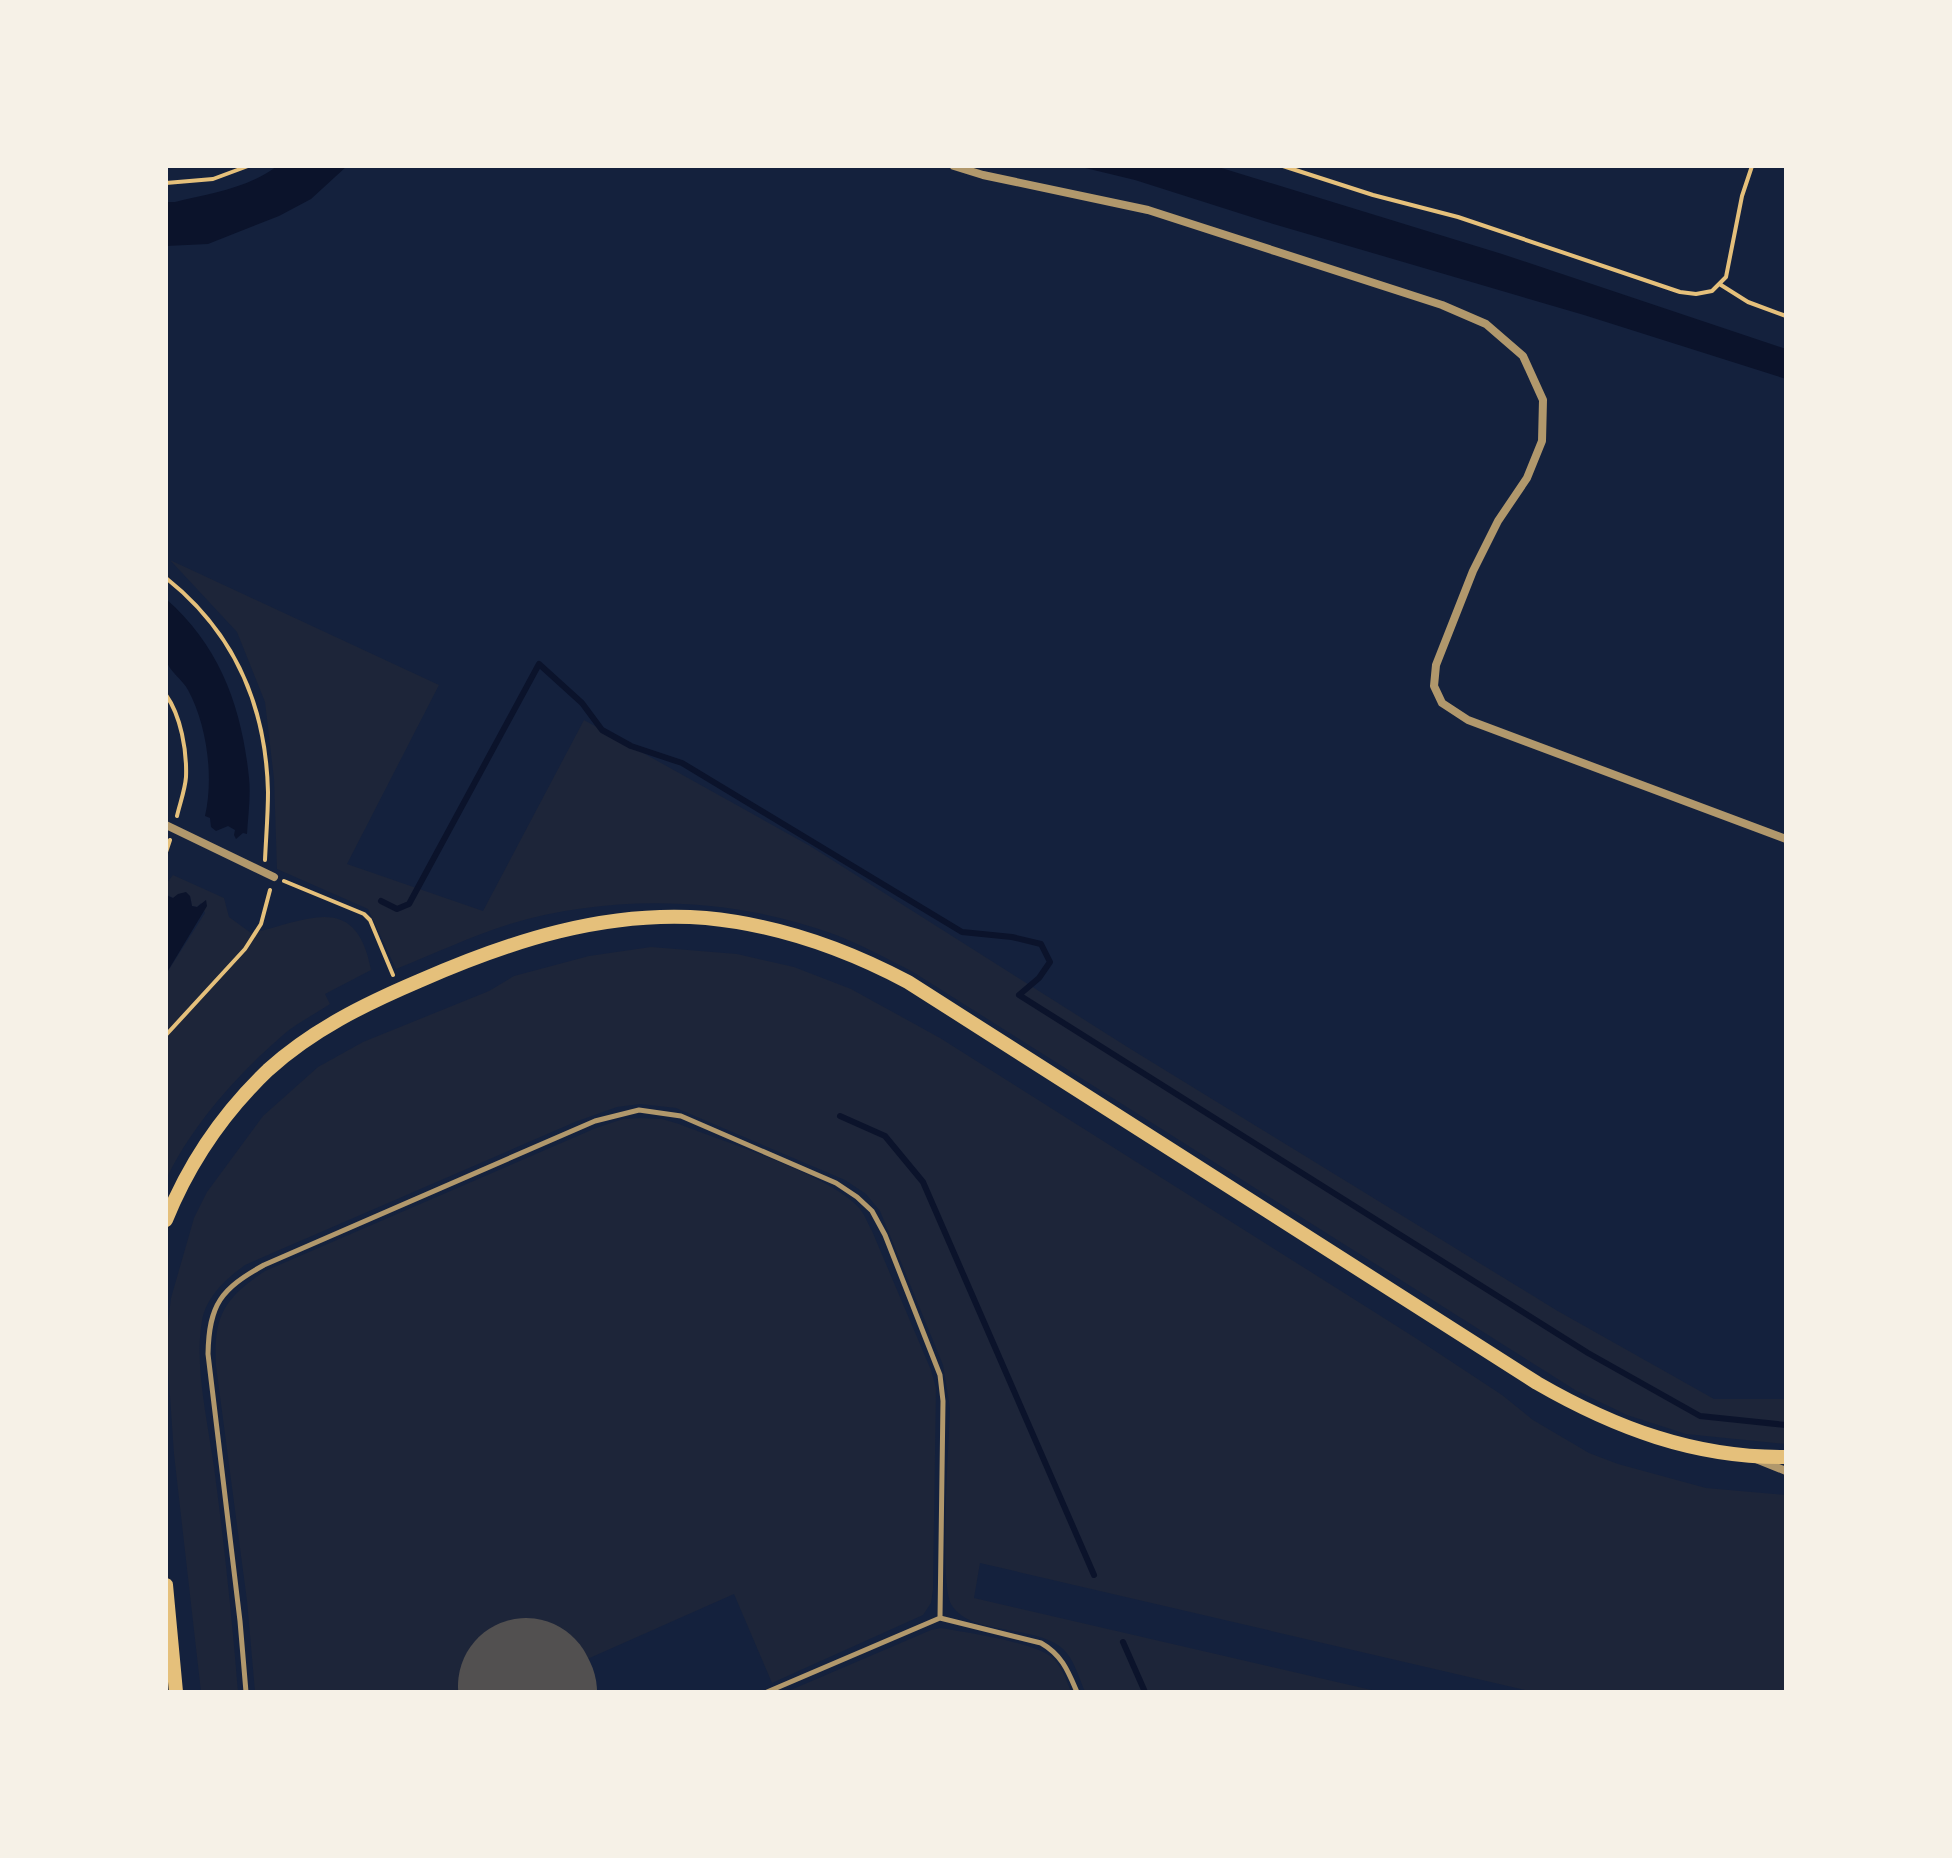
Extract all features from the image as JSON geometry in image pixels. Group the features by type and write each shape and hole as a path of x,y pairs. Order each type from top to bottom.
{"main road":[{"path":"166,1220 188,1171 247,1091 304,1040 330,1024 399,989 517,942 585,924 662,917 719,920 766,927 833,946 908,982 1579,1407 1624,1428 1702,1450 1751,1457 1786,1457"},
{"path":"166,1585 176,1692"}],"street":[{"path":"954,166 1148,210 1442,305 1486,324 1523,356 1543,400 1542,441 1527,478 1498,521 1473,571 1436,665 1434,686 1442,703 1468,720 1786,839"},
{"path":"170,827 274,877"},
{"path":"1751,1457 1786,1471"}],"lane":[{"path":"246,1692 208,1354 208,1331 219,1300 229,1286 264,1265 595,1121 639,1110 681,1116 836,1183 872,1211 885,1235 940,1375 943,1401 940,1618"},
{"path":"767,1692 940,1618 1041,1643 1061,1657 1077,1692"}],"path":[{"path":"166,183 213,179 248,166"},
{"path":"1283,166 1373,195 1458,217 1680,292 1704,293 1721,285 1726,277 1742,196 1752,166"},
{"path":"1721,285 1748,302 1786,316"},
{"path":"166,578 188,595 225,641 248,682 259,724 268,790 262,871"},
{"path":"166,695 173,705 183,744 186,778 170,827 166,852"},
{"path":"166,1035 245,949 261,924 274,877 364,914 370,920 399,989"}],"shaded area":[{"path":"277,166 347,166 311,199 279,216 208,244 166,246 166,202 228,189 254,180"},
{"path":"1077,166 1215,166 1502,254 1786,349 1786,379 1135,180"},
{"path":"170,560 439,685 347,864 483,911 584,720 810,846 1129,1048 1556,1310 1714,1399 1786,1399 1786,1444 1686,1434 1627,1415 1575,1390 913,972 836,935 797,922 715,907 632,904 590,907 510,924 396,969 368,909 277,869 274,779 265,702 237,632"},
{"path":"166,599 185,617 214,658 241,727 250,792 247,834 243,833 236,839 235,830 228,826 216,831 211,827 210,818 205,816 209,768 204,735 188,690 166,660"},
{"path":"173,875 224,898 229,917 251,933 309,919 326,917 341,920 354,928 364,945 371,970 325,994 330,1004 288,1031 249,1067 188,1140 166,1180 166,974 205,913 201,903 197,907 192,906 190,896 173,898 166,894 166,884"},
{"path":"186,892 192,906 197,907 206,900 207,906 166,974 166,899"},
{"path":"651,947 737,954 794,967 851,989 940,1038 1414,1337 1502,1395 1533,1420 1589,1453 1706,1488 1786,1495 1786,1692 1533,1692 980,1563 974,1598 1380,1692 1085,1692 1070,1658 1051,1641 972,1621 951,1604 947,1590 945,1541 950,1408 943,1365 880,1211 866,1194 845,1180 676,1108 640,1104 617,1107 575,1122 245,1265 212,1296 202,1321 201,1375 221,1523 238,1692 201,1692 174,1454 166,1339 171,1298 194,1218 207,1192 263,1116 318,1067 363,1042 489,991 514,976 589,956"},
{"path":"640,1118 679,1124 776,1160 826,1184 846,1197 863,1214 936,1388 933,1590 931,1603 923,1615 772,1683 734,1594 513,1692 255,1692 247,1601 216,1366 217,1334 224,1310 240,1290 265,1271 596,1128 623,1119"},
{"path":"941,1628 1000,1639 1046,1653 1059,1666 1071,1692 786,1692 931,1630"}],"waterway":[{"path":"381,901 397,909 409,904 539,664 582,703 602,730 631,746 682,763 962,932 1012,937 1041,944 1050,962 1039,978 1019,995 1588,1353 1700,1416 1786,1425"},
{"path":"840,1116 885,1136 923,1182 1094,1575"},
{"path":"1123,1642 1145,1692"}],"runway":[{"path":"526,1686 529,1692"}]}
